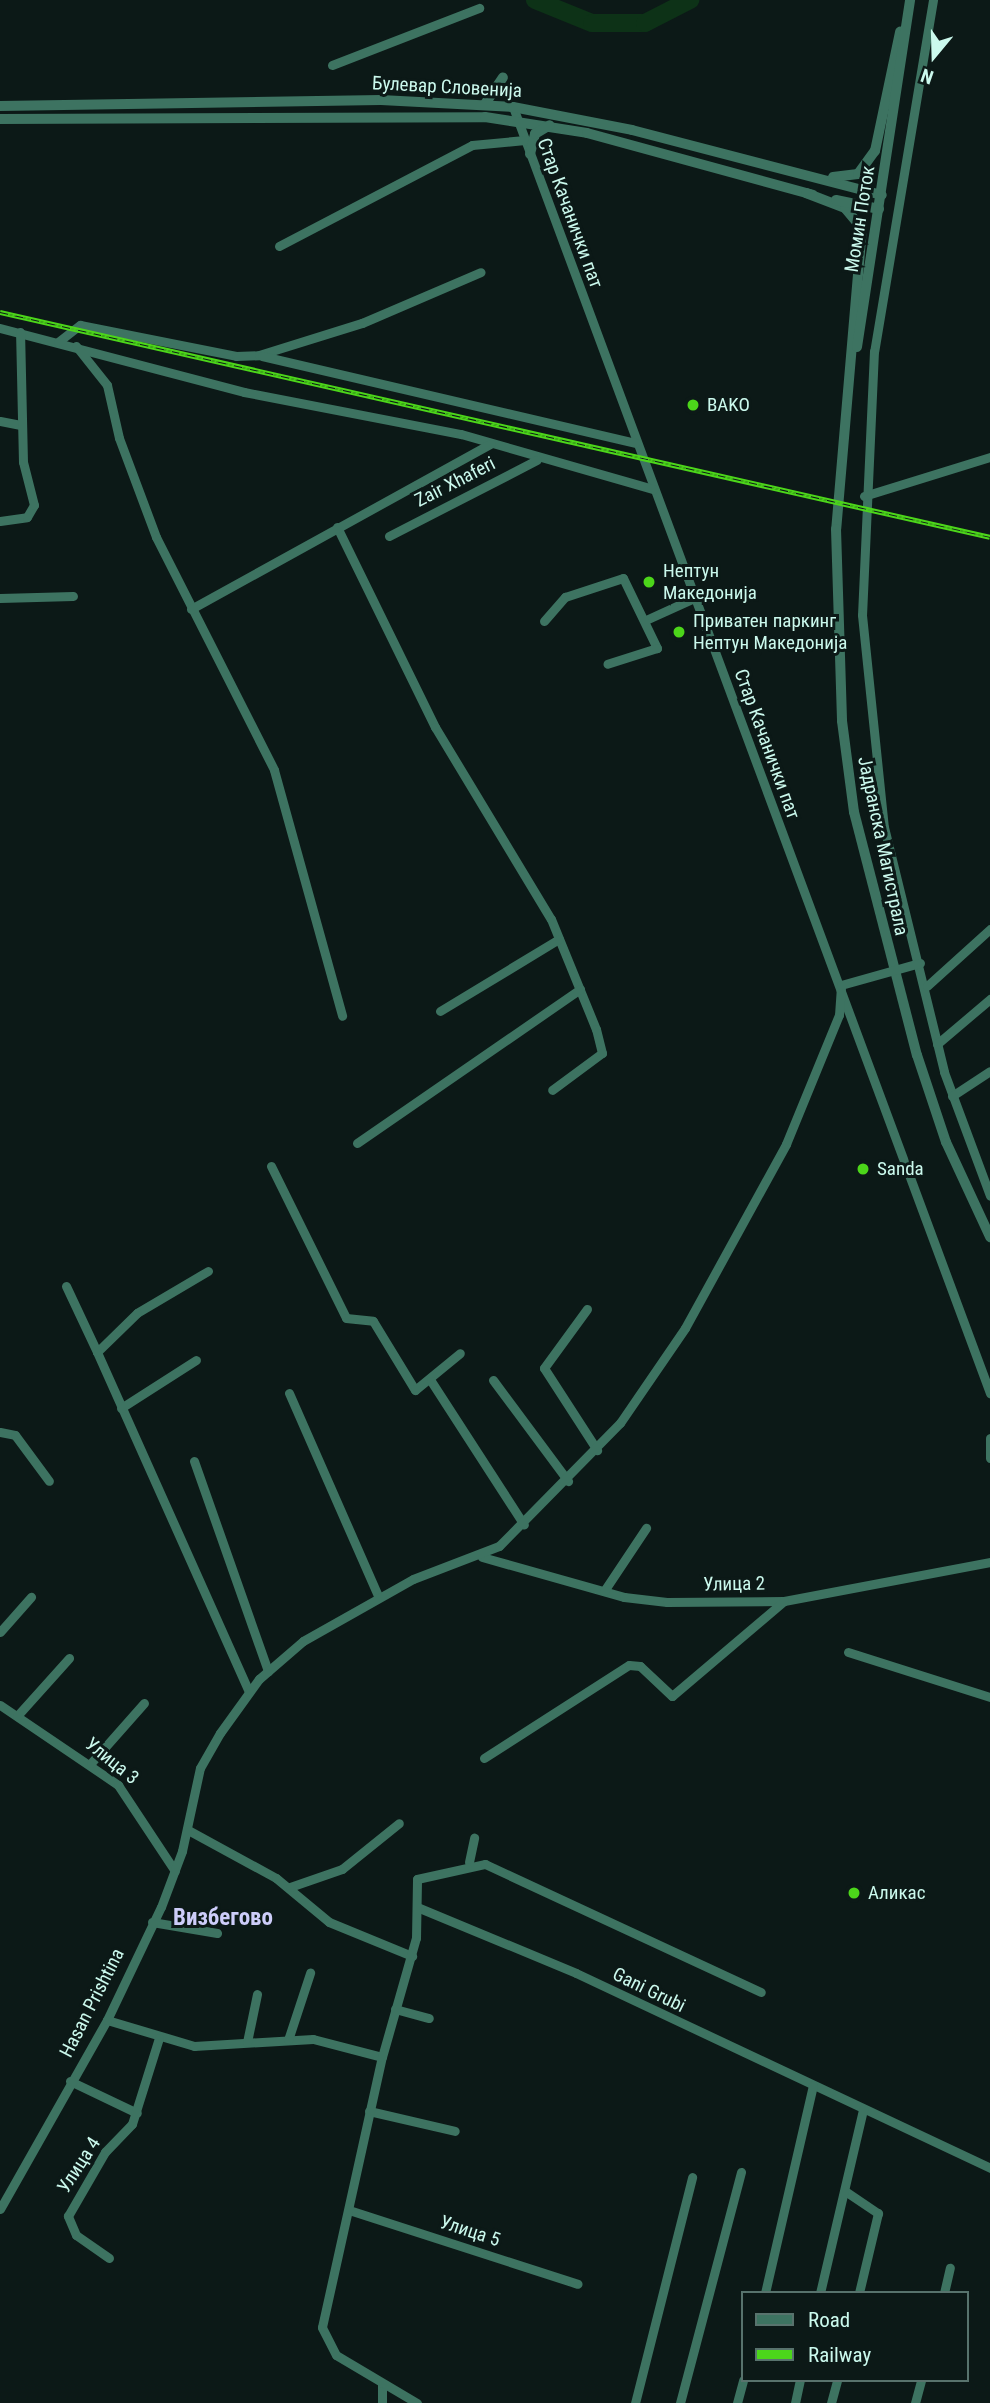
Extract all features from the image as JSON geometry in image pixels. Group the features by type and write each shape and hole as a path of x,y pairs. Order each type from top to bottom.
{"street":[{"path":"933,0 874,351 864,496 870,736 884,827 927,986 937,1044 952,1096 990,1196"},
{"path":"632,130 829,177 858,174 875,151 891,60 909,5"},
{"name":"Момин Поток","path":"842,443 909,5"},
{"path":"332,65 479,8"},
{"path":"485,104 503,77"},
{"name":"Булевар Словенија","path":"0,106 485,104 632,130 882,195"},
{"name":"Стар Качанички пат","path":"513,107 635,443 841,985 990,1393"},
{"name":"Булевар Словенија","path":"0,119 401,113 517,120 550,125 806,193 879,209"},
{"path":"530,154 535,134 550,125"},
{"path":"279,246 472,145 525,140"},
{"path":"806,193 845,208 862,228 842,443"},
{"path":"58,342 80,325 236,356 258,355 362,323 481,272"},
{"path":"0,328 244,392 490,444 537,460 653,489"},
{"path":"0,521 33,513 20,425 20,332"},
{"path":"76,346 107,385 119,438 156,537 274,770 342,1016"},
{"path":"258,355 635,443"},
{"path":"0,421 20,425"},
{"name":"Јадранска Магистрала","path":"842,443 839,641 854,812 917,1055 946,1142 990,1237"},
{"path":"191,609 490,444"},
{"path":"864,496 990,457"},
{"name":"Zair Xhaferi","path":"389,536 537,460"},
{"path":"337,527 435,727 559,939 580,989 602,1054 552,1090"},
{"path":"544,621 565,597 615,578 623,578 648,619 657,648 607,664"},
{"path":"0,598 73,596"},
{"path":"648,619 694,598"},
{"path":"927,986 990,929"},
{"path":"440,1011 559,939"},
{"path":"841,985 920,963"},
{"name":"Hasan Prishtina","path":"0,2209 107,2020 175,1871 188,1830 200,1768 249,1692 268,1671 378,1596 482,1557 524,1525 597,1450 685,1328 786,1144 839,1015 841,985"},
{"path":"357,1143 580,989"},
{"path":"937,1044 990,999"},
{"path":"952,1096 990,1071"},
{"path":"271,1166 346,1318 373,1321 415,1390 430,1381 460,1353"},
{"path":"97,1352 136,1313 208,1271"},
{"path":"66,1286 249,1692"},
{"path":"587,1309 544,1368 597,1450"},
{"path":"121,1408 196,1360"},
{"path":"493,1380 568,1481"},
{"path":"430,1381 524,1525"},
{"path":"289,1394 378,1596"},
{"path":"0,1432 15,1436 49,1481"},
{"path":"990,1438 990,1458"},
{"path":"194,1461 268,1671"},
{"path":"604,1591 646,1528"},
{"name":"Улица 2","path":"482,1557 604,1591 667,1602 784,1601 990,1562"},
{"path":"0,1632 31,1597"},
{"path":"484,1758 629,1665 640,1666 672,1696 784,1601"},
{"path":"848,1652 990,1698"},
{"path":"17,1716 69,1658"},
{"path":"91,1763 144,1703"},
{"name":"Улица 3","path":"0,1705 91,1763 135,1804 175,1871"},
{"path":"290,1887 342,1870 399,1823"},
{"path":"188,1830 290,1887 329,1922 412,1956"},
{"path":"469,1862 474,1838"},
{"path":"411,2402 336,2355 322,2327 352,2211 369,2111 382,2057 412,1956 417,1879 469,1862 495,1868 761,1992"},
{"name":"Gani Grubi","path":"417,1907 813,2085 990,2168"},
{"path":"152,1922 217,1933"},
{"path":"288,2040 310,1973"},
{"path":"247,2042 257,1994"},
{"path":"395,2009 429,2018"},
{"path":"107,2020 159,2038 216,2047 247,2042 313,2039 382,2057"},
{"name":"Улица 4","path":"109,2258 76,2235 68,2216 105,2152 137,2113 159,2038"},
{"path":"71,2081 137,2113"},
{"path":"765,2291 813,2085"},
{"path":"820,2291 863,2109"},
{"path":"369,2111 455,2131"},
{"path":"680,2403 741,2172"},
{"path":"635,2403 692,2177"},
{"path":"845,2191 878,2213 859,2291"},
{"name":"Улица 5","path":"352,2211 578,2284"},
{"path":"944,2291 950,2268"},
{"path":"737,2403 742,2382"},
{"path":"795,2403 800,2382"},
{"path":"831,2403 836,2382"},
{"path":"915,2403 920,2382"},
{"path":"382,2384 382,2403"}],"waterway":[{"path":"535,0 592,23 645,23 690,0"}],"railway":[{"path":"0,312 990,537"}],"place":[{"name":"BAKO","path":"693,405"},
{"name":"Нептун Македонија","path":"649,582"},
{"name":"Приватен паркинг Нептун Македонија","path":"679,632"},
{"name":"Sanda","path":"863,1169"},
{"name":"Аликас","path":"854,1893"}],"district":[{"name":"Визбегово","path":"223,1918"}]}
